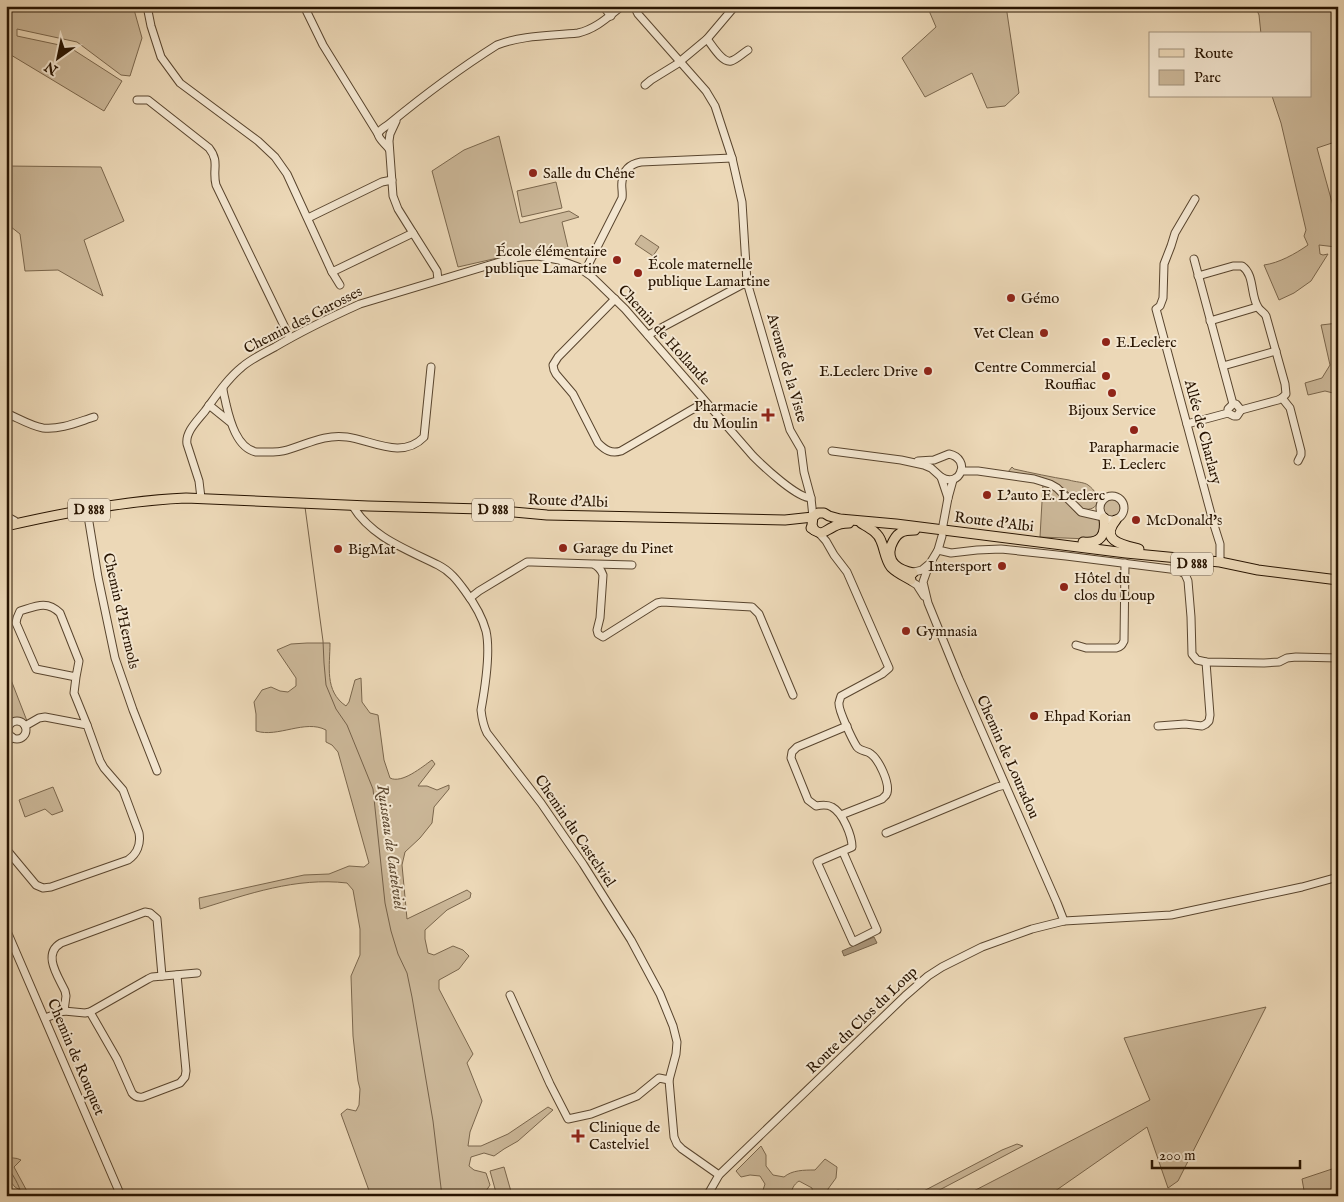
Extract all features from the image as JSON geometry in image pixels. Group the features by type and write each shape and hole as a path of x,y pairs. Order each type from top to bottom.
{"main road":[{"name":"Route d'Albi","path":"200,498 366,506 482,509 548,515 785,520 813,517"},
{"name":"D 888","path":"11,525 87,510 153,500 200,498"},
{"path":"818,513 826,514 832,520 830,528 826,532 816,531 812,525 813,517 818,513"},
{"name":"Route d'Albi","path":"826,514 859,521 1220,562 1258,570 1338,580"},
{"path":"1015,539 1091,543 1103,535 1104,517"},
{"name":"Route d'Albi","path":"785,520 803,524 816,531"},
{"path":"1116,520 1110,532 1110,536 1115,542 1161,556"},
{"name":"Route d'Albi","path":"830,528 859,521"},
{"path":"859,521 879,537 887,560 897,572 918,578"},
{"path":"918,578 896,566 891,558 890,550 893,541 899,534 922,527"},
{"name":"Route d'Albi","path":"1126,552 1234,570 1258,570"}],"street":[{"path":"147,6 161,57 180,83 244,129 274,157 287,174 332,272 340,285"},
{"path":"304,6 324,45 373,125 384,134 389,149 393,196 437,271 438,280"},
{"path":"603,6 611,16"},
{"path":"384,134 398,117 496,45 520,38 584,32 594,28 622,6"},
{"path":"628,6 634,6"},
{"name":"Avenue de la Viste","path":"634,6 638,14 706,91 715,106 732,158 742,202 747,282 790,430 801,448 813,517"},
{"path":"645,85 680,62 707,39 735,6"},
{"path":"707,39 722,59 727,61 732,61 748,50"},
{"path":"137,100 148,100 214,154 216,160 214,177 216,185 290,338"},
{"path":"585,271 622,198 622,180 628,166 641,162 732,158"},
{"path":"308,218 382,182 392,180"},
{"name":"Allée de Charlary","path":"1194,199 1175,233 1164,264 1163,298 1160,306 1156,309 1220,544 1220,562"},
{"path":"332,272 414,234"},
{"name":"Chemin de Hollande","path":"438,280 455,277 522,256 538,256 559,260 585,271 615,299 648,335 753,456 770,472 803,496 808,499 811,498"},
{"path":"1194,259 1233,404"},
{"path":"1198,276 1233,266 1242,266 1248,272 1257,307 1266,316 1286,390 1286,394 1282,398 1241,410 1237,416 1228,412"},
{"name":"Chemin des Garosses","path":"200,498 199,481 186,440 194,425 237,371 247,363 290,338 360,304 438,280"},
{"path":"648,335 747,282"},
{"path":"615,299 558,357 553,365 556,374 573,394 598,443 605,450 611,452 621,451 705,402"},
{"path":"1210,321 1257,307"},
{"path":"1223,366 1276,351"},
{"path":"210,404 230,422 244,446 256,452 285,451 332,436 349,437 384,447 405,447 418,444 424,438 431,367"},
{"path":"223,388 230,422"},
{"path":"1282,398 1290,408 1302,451 1298,461"},
{"path":"210,404 216,403 227,408"},
{"path":"1228,412 1228,409 1233,404"},
{"path":"1233,404 1236,404 1241,410"},
{"path":"1187,424 1228,412"},
{"path":"6,425 8,414 42,428 58,428 94,417"},
{"path":"832,451 924,465 944,480 953,480"},
{"path":"901,460 926,461 949,454 954,455 978,471"},
{"path":"940,458 936,466 948,498"},
{"path":"944,525 953,480 961,471 962,465 959,459"},
{"path":"961,471 978,471 1043,481 1057,488 1077,510 1087,513 1104,517 1112,520 1116,520 1122,515 1123,503 1116,497 1107,497 1087,513"},
{"name":"Avenue de la Viste","path":"811,498 826,514"},
{"path":"1100,504 1100,513 1104,517"},
{"name":"Chemin du Castelviel","path":"352,505 358,516 388,540 408,552 445,569 458,580 470,598 484,624 488,644 482,710 484,726 492,740 541,802 583,864 631,940 660,994 673,1026 676,1042 676,1054 669,1080 673,1129 677,1144 720,1175"},
{"path":"366,506 365,516 374,530"},
{"name":"Chemin d'Hermols","path":"87,510 98,577 115,658 157,771"},
{"path":"6,516 15,522 11,525"},
{"path":"830,528 831,549"},
{"path":"816,531 826,541 847,572 889,668 882,674 841,696 839,703 847,726 857,746 860,750 869,752 878,761 888,786 888,792 882,798 841,815"},
{"path":"918,578 938,550 942,536"},
{"path":"938,550 951,553 1001,549 1178,570 1185,574 1188,581 1192,654 1197,660 1206,662 1264,663 1279,662 1287,658 1296,657 1338,658"},
{"path":"470,598 478,591 527,562 632,565"},
{"path":"1076,645 1086,648 1116,648 1123,645 1125,563"},
{"path":"593,564 602,570 603,575 600,618 597,630 600,636 603,637 657,603 662,602 752,607 759,614 793,695"},
{"name":"Chemin de Louradou","path":"918,578 959,679 1064,922"},
{"path":"6,849 31,880 36,885 44,888 128,860 136,850 140,840 139,833 123,790 100,761 74,693 79,661 60,613 54,608 42,604 20,611 16,623 36,669 76,677"},
{"path":"1158,726 1186,724 1202,726 1209,720 1206,662"},
{"path":"25,726 39,718 45,717 87,725"},
{"path":"16,721 21,722 25,726 25,734 22,738 16,739 8,733 7,726 16,721"},
{"path":"843,852 878,930 854,942 817,862 852,848 852,840 841,815 831,806 816,806 808,800 791,758 792,752 797,747 847,726"},
{"path":"6,744 12,737"},
{"path":"886,833 1005,785"},
{"name":"Route du Clos du Loup","path":"707,1196 720,1175 905,996 928,976 953,961 982,947 1032,929 1064,922 1171,915 1302,887 1338,877"},
{"path":"64,1011 66,996 51,956 56,946 145,912 150,913 157,919 162,976"},
{"name":"Chemin de Rouquet","path":"6,929 121,1196"},
{"path":"45,1018 64,1011 90,1012 148,979 197,973"},
{"path":"90,1012 117,1059 134,1096 138,1098 143,1097 176,1086 183,1080 186,1071 177,975"},
{"path":"510,995 568,1120 591,1114 637,1096 660,1078 669,1080"}],"green space":[{"path":"6,6 133,6 142,38 130,76 121,75 77,42 17,29 17,36 69,47 122,81 104,111 6,52"},
{"path":"927,6 1006,6 1019,93 1005,106 987,108 972,73 925,97 902,58 936,27"},
{"path":"1255,6 1332,6 1338,43 1338,141 1317,148 1338,224 1338,245 1336,247 1319,245 1320,254 1328,254 1311,281 1294,293 1279,300 1264,265 1287,258 1308,245 1304,236 1306,230 1281,123 1273,98 1312,98 1312,32 1261,32 1259,15"},
{"path":"499,136 520,223 569,211 579,217 562,222 570,256 524,252 458,267 432,171 464,150"},
{"path":"6,166 101,167 124,221 84,240 103,296 58,270 25,271 20,234 6,223"},
{"path":"556,182 562,208 522,217 517,191"},
{"path":"641,235 659,247 653,256 635,244"},
{"path":"1338,323 1338,397 1337,394 1325,391 1308,395 1305,383 1322,378 1330,365 1321,325"},
{"path":"1012,467 1014,469 1086,484 1096,493 1096,505 1093,508 1082,509 1070,494 1056,483 1041,477 1008,472"},
{"path":"1043,484 1053,489 1078,515 1099,519 1101,522 1100,535 1089,539 1040,537"},
{"path":"1107,499 1115,499 1120,504 1118,515 1107,517 1102,512 1102,504"},
{"path":"330,643 329,669 331,686 339,700 346,706 349,702 355,680 361,678 362,702 370,713 378,715 384,760 390,778 400,779 406,777 432,760 435,764 418,786 427,786 437,790 449,785 449,789 434,807 432,823 405,852 402,865 407,919 467,890 471,893 470,898 447,910 425,930 428,953 434,955 453,946 463,950 469,956 459,969 439,980 439,989 473,1054 467,1063 482,1101 470,1132 468,1146 481,1146 508,1134 548,1107 553,1110 518,1141 494,1156 484,1153 471,1157 469,1166 474,1170 486,1173 490,1185 484,1194 476,1191 472,1196 371,1196 341,1114 347,1109 356,1111 359,1105 360,1089 353,1036 351,976 360,955 360,929 353,890 347,883 309,882 272,888 200,909 199,898 304,875 329,874 349,866 364,867 369,863 338,752 332,745 326,742 326,730 309,726 264,733 256,731 254,702 262,690 271,687 288,692 296,686 296,678 277,650 291,644"},
{"path":"6,667 27,721 17,718 6,722"},
{"path":"53,787 63,811 52,815 45,809 25,817 19,800"},
{"path":"1266,1007 1178,1181 1168,1188 1147,1127 1048,1196 964,1196 1150,1100 1124,1038"},
{"path":"1017,1144 1023,1146 928,1196 877,1196 898,1190 916,1195"},
{"path":"761,1146 766,1155 766,1166 773,1175 784,1177 802,1170 815,1170 825,1159 837,1167 836,1178 828,1189 828,1196 813,1196 812,1188 799,1181 793,1188 792,1196 732,1196 735,1192 750,1195 762,1193 765,1184 760,1176 750,1175 741,1177 736,1171"},
{"path":"6,1156 21,1160 14,1167 28,1196 21,1196 19,1189 6,1175"},
{"path":"504,1167 512,1195 497,1196 490,1171"},
{"path":"1338,1167 1338,1196 1305,1196 1302,1179"}],"shaded area":[{"path":"874,937 877,943 844,956 842,951"}],"waterway":[{"name":"Ruisseau de Castelviel","path":"305,507 323,641 326,685 336,709 347,725 373,789 385,903 391,931 398,954 407,973 412,997 433,1121 442,1196"},
{"path":"6,1165 22,1196"}],"place":[{"name":"Salle du Chêne","path":"533,173"},
{"name":"École élémentaire publique Lamartine","path":"617,260"},
{"name":"École maternelle publique Lamartine","path":"638,273"},
{"name":"Gémo","path":"1011,298"},
{"name":"Vet Clean","path":"1044,333"},
{"name":"E.Leclerc","path":"1106,342"},
{"name":"E.Leclerc Drive","path":"928,371"},
{"name":"Centre Commercial Rouffiac","path":"1106,376"},
{"name":"Bijoux Service","path":"1112,393"},
{"name":"Pharmacie du Moulin","path":"768,415"},
{"name":"Parapharmacie E. Leclerc","path":"1134,430"},
{"name":"L'auto E. Leclerc","path":"987,495"},
{"name":"McDonald's","path":"1136,520"},
{"name":"Garage du Pinet","path":"563,548"},
{"name":"BigMat","path":"338,549"},
{"name":"Intersport","path":"1002,566"},
{"name":"Hôtel du clos du Loup","path":"1064,587"},
{"name":"Gymnasia","path":"906,631"},
{"name":"Ehpad Korian","path":"1034,716"},
{"name":"Clinique de Castelviel","path":"578,1136"}]}
